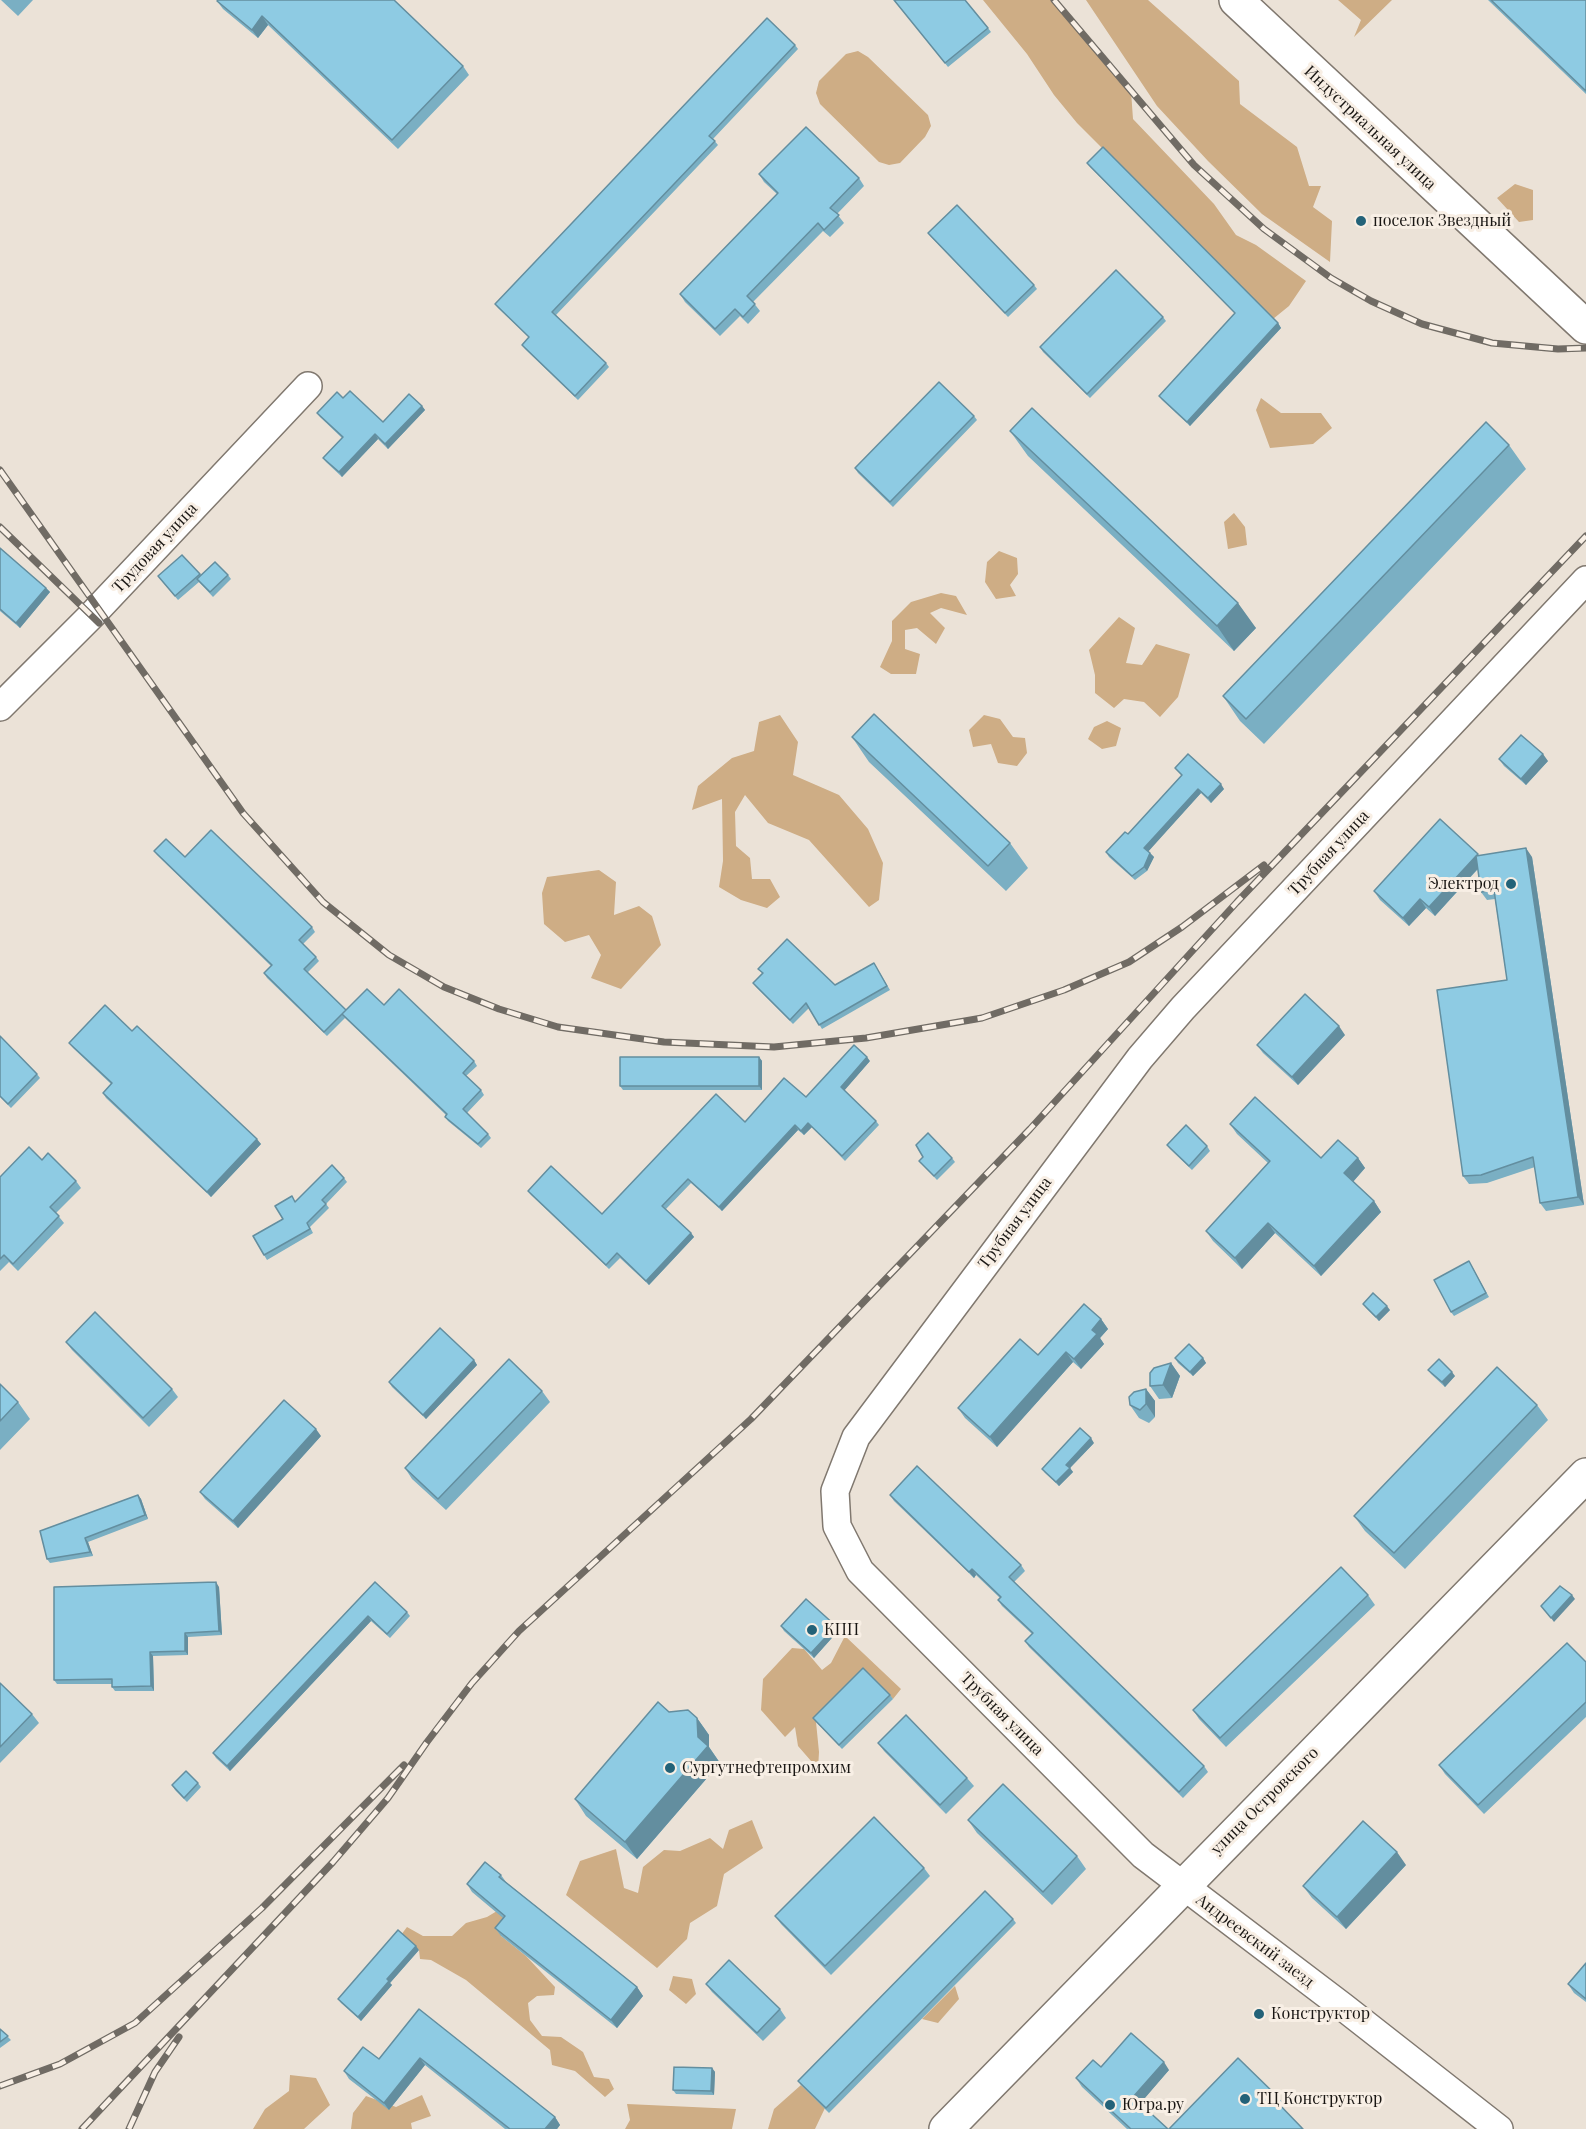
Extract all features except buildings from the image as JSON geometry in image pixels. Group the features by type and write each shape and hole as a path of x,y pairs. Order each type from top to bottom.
{"main road":[{"name":"Индустриальная улица","path":"1236,0 1586,327"},
{"name":"улица Островского","path":"946,2129 1586,1475"}],"street":[{"name":"Трудовая улица","path":"0,707 97,609 308,386"},
{"name":"Трубная улица","path":"1182,1886 1143,1855 860,1571 837,1526 835,1491 856,1437 1140,1058 1190,1000 1586,580"},
{"name":"Андреевский заезд","path":"1182,1886 1360,2019 1499,2129"}],"shaded area":[{"path":"983,0 1054,0 1131,91 1133,119 1214,204 1236,235 1256,245 1306,281 1289,306 1273,319 1077,123 1054,95 1027,54"},
{"path":"1086,0 1148,0 1239,81 1240,104 1297,147 1309,186 1321,186 1313,207 1332,221 1330,262 1262,214 1208,161 1157,106"},
{"path":"1338,0 1392,0 1354,37 1361,20"},
{"path":"858,51 868,57 928,115 931,126 925,137 900,163 889,165 879,162 820,104 816,93 819,81 846,54"},
{"path":"1515,184 1533,190 1533,220 1519,222 1497,198"},
{"path":"1261,398 1281,413 1321,413 1332,428 1313,444 1270,448 1256,410"},
{"path":"1234,513 1245,527 1247,545 1228,549 1224,522"},
{"path":"999,551 1017,558 1018,574 1010,585 1016,596 996,599 985,582 987,562"},
{"path":"941,593 956,596 967,615 941,608 930,613 945,628 936,644 917,628 905,630 905,649 920,654 916,674 891,674 880,667 892,641 892,621 911,602"},
{"path":"1119,617 1135,628 1126,663 1142,665 1156,644 1190,654 1178,697 1160,717 1144,702 1124,699 1114,708 1095,693 1095,675 1089,650"},
{"path":"780,715 798,742 793,775 839,795 868,829 883,863 879,900 869,907 809,840 768,823 745,795 735,812 736,846 750,858 752,879 770,879 780,897 767,908 741,900 719,887 723,861 722,799 692,810 698,786 732,758 754,751 759,722"},
{"path":"984,715 1000,719 1013,737 1025,738 1027,753 1017,766 998,763 991,744 973,747 969,730"},
{"path":"1107,721 1121,728 1116,746 1102,749 1088,739 1094,727"},
{"path":"599,870 616,882 614,915 639,906 652,916 661,945 621,989 591,978 601,955 589,935 565,942 544,924 542,893 547,877"},
{"path":"845,1636 901,1689 893,1699 867,1673 816,1722 818,1769 798,1746 795,1727 785,1737 761,1710 763,1679 792,1648 804,1649 822,1670 831,1663"},
{"path":"752,1820 763,1848 724,1874 717,1906 690,1923 687,1939 657,1968 566,1895 580,1861 616,1849 624,1888 638,1893 643,1867 664,1850 680,1851 710,1838 723,1849 729,1830"},
{"path":"507,1905 501,1936 526,1956 555,1987 554,1995 537,1996 528,2003 530,2020 542,2036 561,2037 583,2052 594,2077 609,2079 614,2089 605,2097 575,2071 552,2065 550,2050 466,1980 431,1960 420,1959 419,1950 401,1935 407,1927 423,1936 452,1936 466,1923 487,1917"},
{"path":"673,1976 692,1979 696,1994 686,2004 669,1990"},
{"path":"955,1986 959,1999 938,2023 922,2019"},
{"path":"290,2075 316,2078 330,2105 304,2129 253,2129 265,2109 289,2091"},
{"path":"801,2085 825,2108 815,2129 768,2129 774,2109"},
{"path":"422,2095 431,2116 411,2123 412,2129 351,2129 353,2113 366,2096 396,2107"},
{"path":"627,2104 736,2109 732,2129 625,2129 630,2120"}],"railway":[{"path":"1054,0 1194,165 1264,229 1331,278 1371,301 1422,324 1492,343 1558,349 1586,348"},
{"path":"0,470 243,813 323,902 389,955 444,987 499,1009 558,1027 664,1042 774,1047 866,1038 982,1018 1064,990 1129,962 1182,927 1264,865"},
{"path":"0,527 99,623"},
{"path":"82,2129 333,1862 388,1798 472,1683 519,1631 751,1419 1030,1129 1237,902 1586,536"},
{"path":"0,2086 60,2064 135,2023 262,1908 404,1765"},
{"path":"129,2129 155,2072 179,2037"}],"place":[{"name":"поселок Звездный","path":"1361,221"},
{"name":"Электрод","path":"1511,884"},
{"name":"КПП","path":"812,1630"},
{"name":"Сургутнефтепромхим","path":"670,1768"},
{"name":"Конструктор","path":"1259,2014"},
{"name":"ТЦ Конструктор","path":"1245,2099"},
{"name":"Югра.ру","path":"1110,2105"}]}
